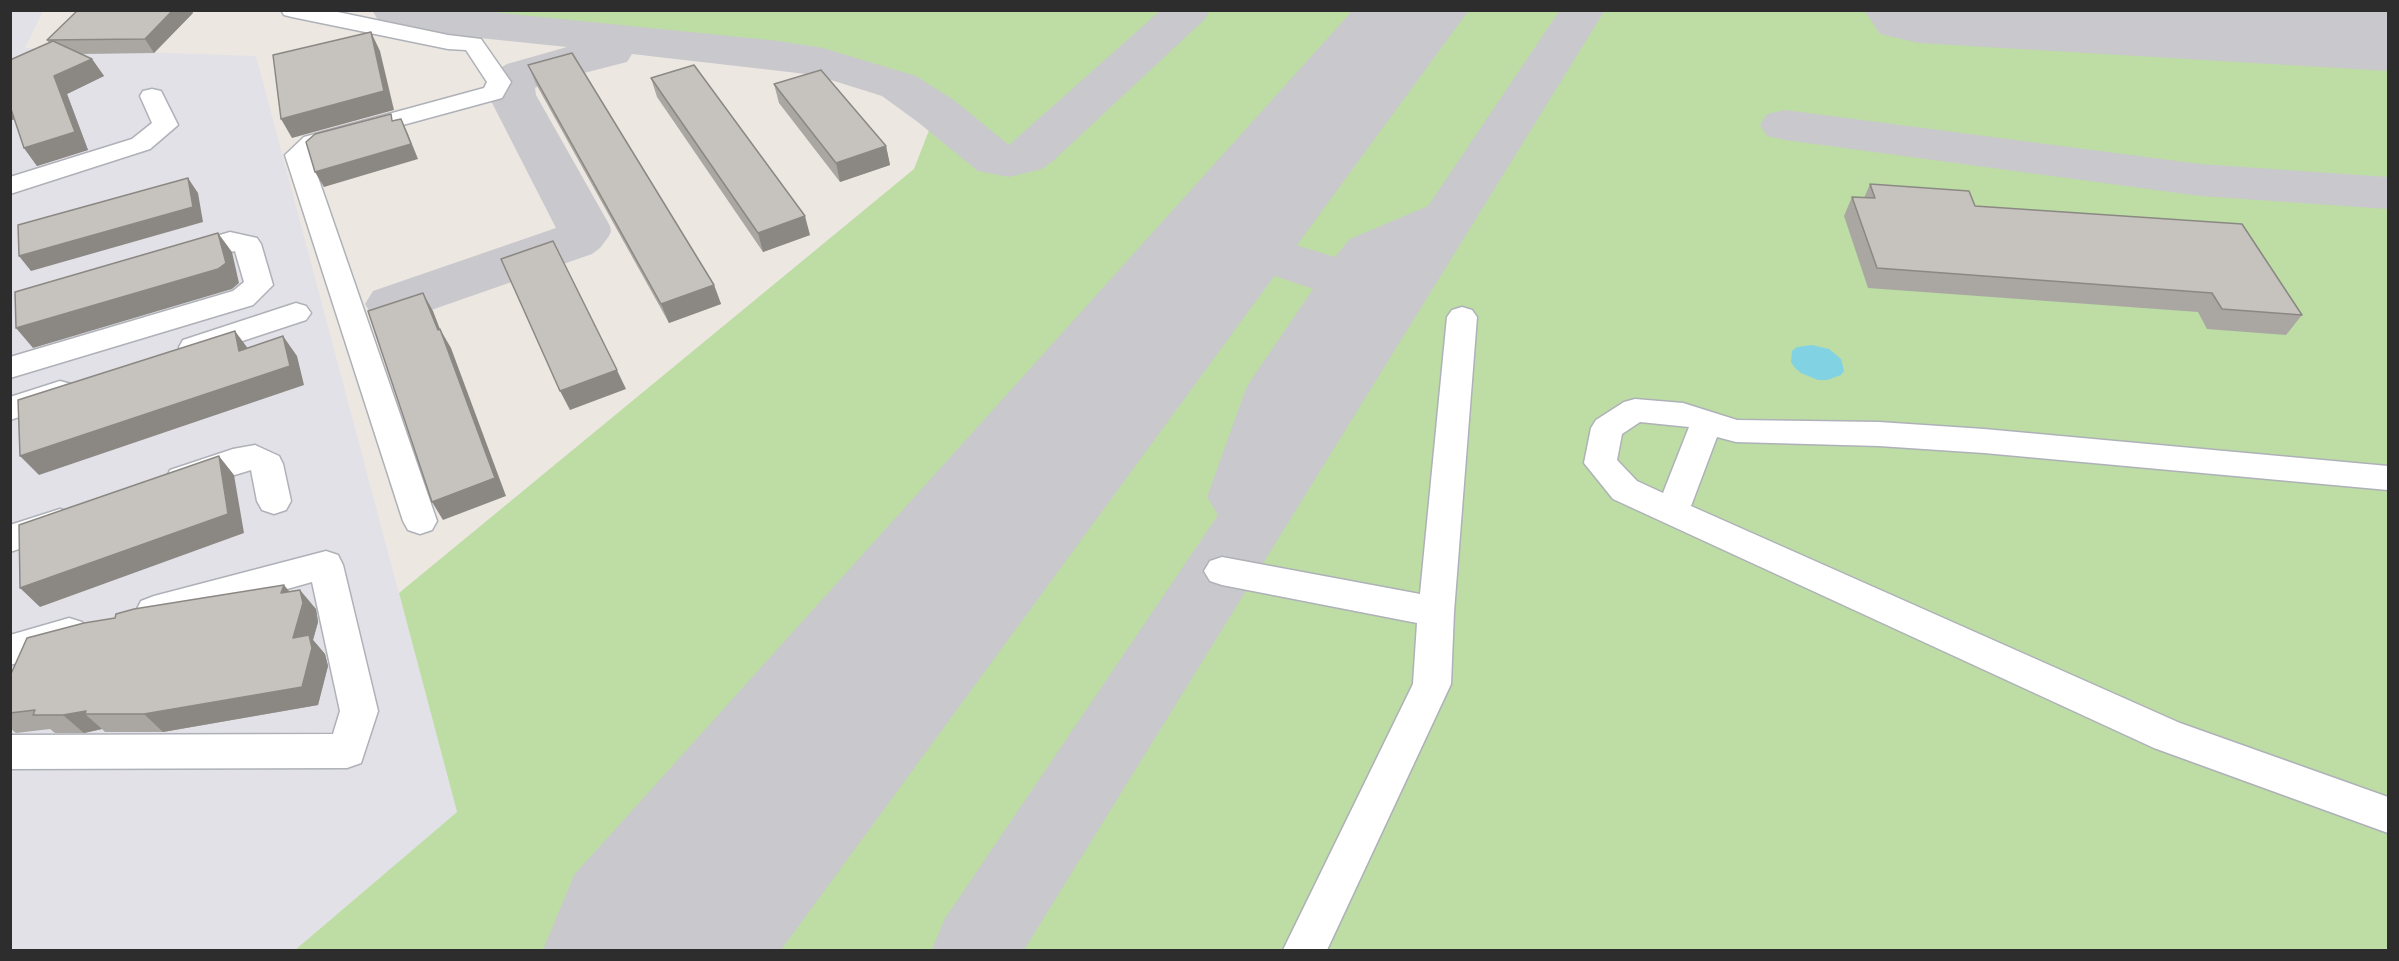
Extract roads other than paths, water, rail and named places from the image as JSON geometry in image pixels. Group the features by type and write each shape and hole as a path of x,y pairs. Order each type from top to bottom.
{"street":[{"path":"292,10 448,42 473,44 499,82 493,93 313,142 298,155 420,521"},
{"path":"10,186 141,144 165,125 152,96"},
{"path":"10,368 243,298 259,285 247,244 230,241 154,264"},
{"path":"164,357 296,314"},
{"path":"1305,951 1432,684 1436,612 1462,317"},
{"path":"10,409 87,383"},
{"path":"2388,478 1984,441 1721,426 1683,414 1635,410 1607,428 1600,463 1625,490 2168,736 2388,815"},
{"path":"1672,512 1721,426"},
{"path":"155,488 233,461 255,457 267,464 274,501"},
{"path":"10,539 88,512"},
{"path":"10,650 326,565 359,711 347,751 10,752"},
{"path":"1222,572 1436,612"}],"water":[{"path":"1812,345 1829,349 1841,359 1844,371 1841,375 1827,380 1818,380 1795,368 1791,362 1792,351 1797,347"}]}
